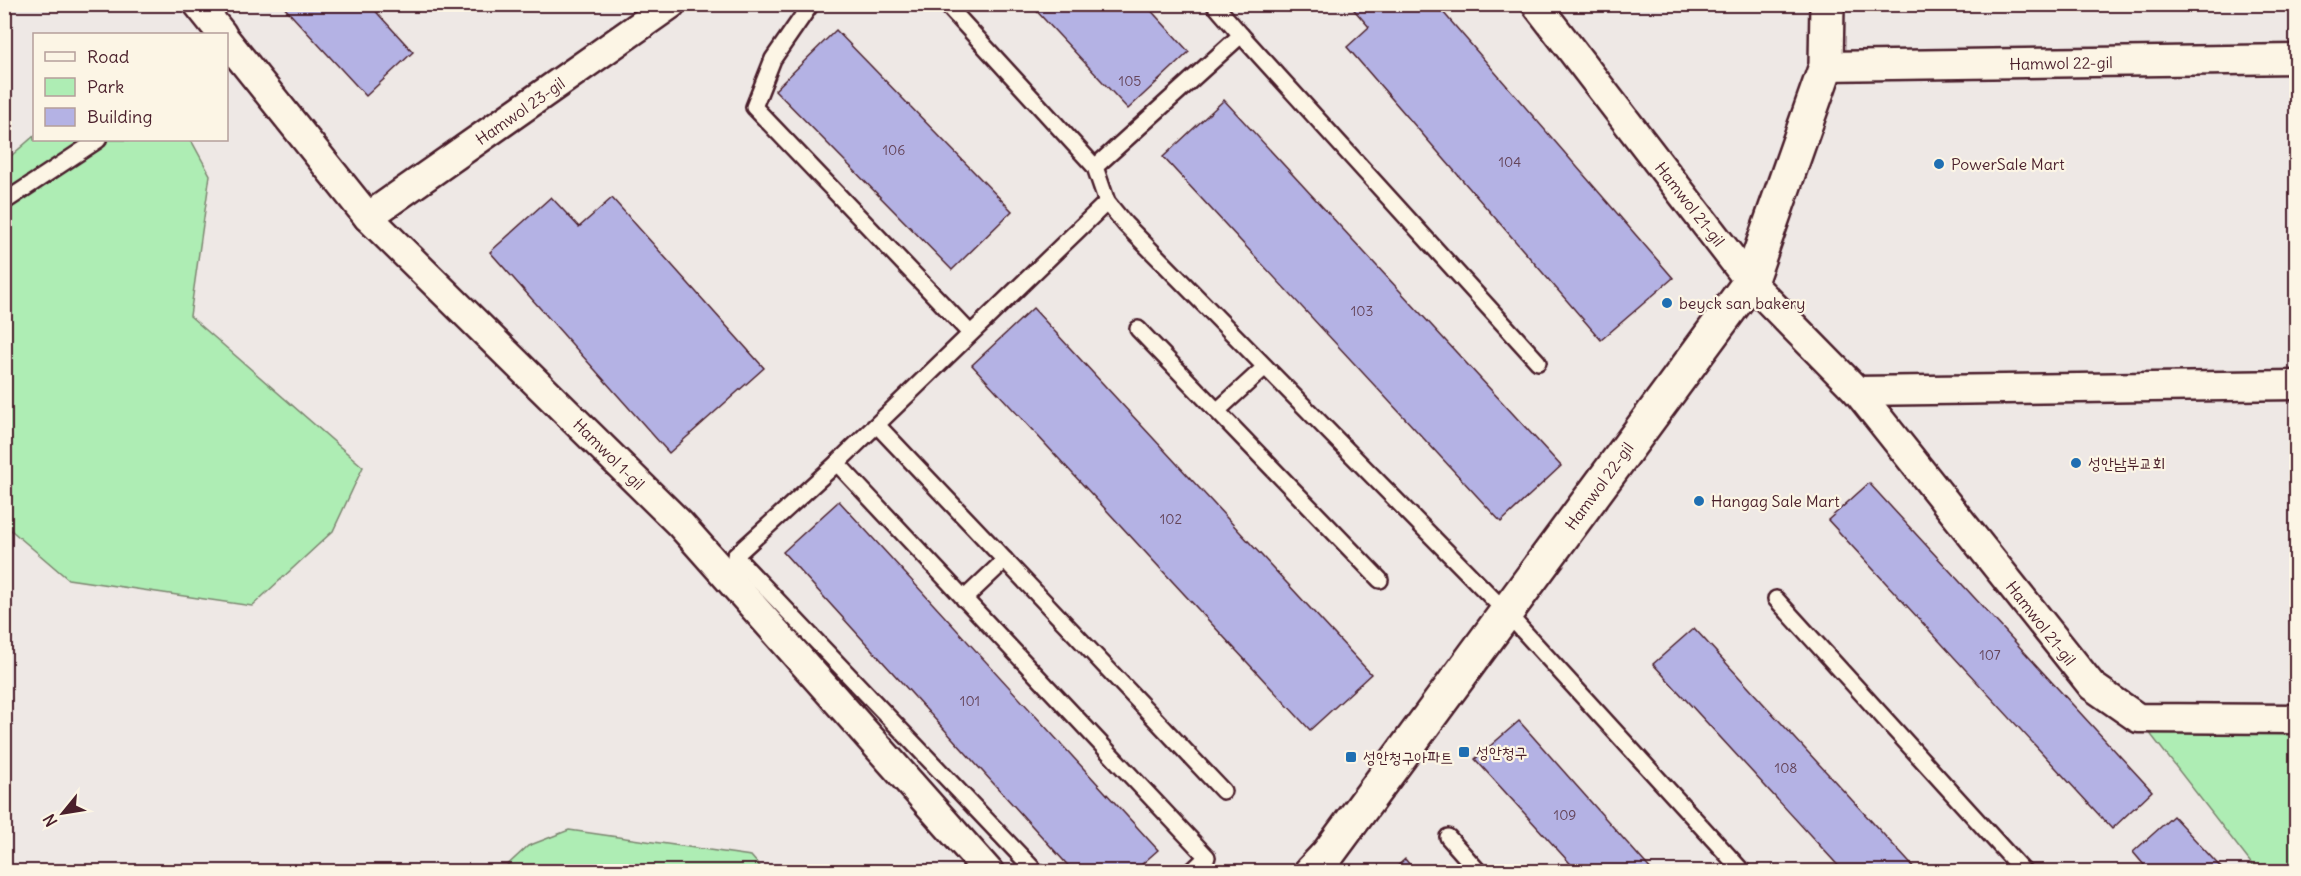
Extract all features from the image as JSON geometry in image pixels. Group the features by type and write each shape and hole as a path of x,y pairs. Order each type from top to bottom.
{"street":[{"name":"Hamwol 1-gil","path":"198,4 219,33"},
{"name":"Hamwol 23-gil","path":"368,217 671,4"},
{"name":"Hamwol 21-gil","path":"1536,4 1750,282 1857,392 2092,686 2138,718 2296,719"},
{"name":"Hamwol 22-gil","path":"1311,872 1328,854 1750,282 1826,66 1827,4"},
{"name":"Hamwol 1-gil","path":"228,46 368,217 680,524 989,872"},
{"name":"Hamwol 22-gil","path":"1826,66 2296,59"},
{"path":"1857,392 2296,385"}],"lane":[{"path":"811,4 773,59 754,107 970,333"},
{"path":"946,4 1095,168 1107,202 1125,224 1506,612 1743,872"},
{"path":"1214,4 1538,362"},
{"path":"1095,168 1241,35"},
{"path":"4,202 96,141"},
{"path":"1036,872 735,556 877,425 1107,202"},
{"path":"1138,329 1380,580"},
{"path":"1217,411 1265,367"},
{"path":"877,425 1223,791"},
{"path":"837,463 1207,857 1191,872"},
{"path":"964,599 1005,560"},
{"path":"1776,599 2024,872"},
{"path":"1448,837 1479,872"}],"green space":[{"path":"33,137 33,141 192,141 210,175 190,316 363,467 333,531 252,606 68,579 5,525 4,162"},
{"path":"2138,718 2296,719 2296,871 2257,871"},
{"path":"569,830 751,856 764,871 501,871 528,846"}],"building":[{"path":"281,4 369,4 413,52 366,96"},
{"path":"1030,4 1145,4 1189,52 1128,109"},
{"path":"1349,4 1436,4 1673,278 1601,340 1347,47 1369,27"},
{"path":"836,30 1012,211 952,270 775,90"},
{"path":"1224,100 1561,466 1501,522 1163,157"},
{"path":"551,197 579,227 612,198 764,368 669,453 490,252"},
{"path":"1033,308 1371,674 1310,730 972,365"},
{"path":"1869,483 2152,791 2112,829 1828,520"},
{"path":"839,501 1158,850 1133,872 1074,872 783,552"},
{"path":"1694,628 1918,872 1844,872 1653,664"},
{"path":"1519,721 1653,872 1578,872 1475,759"},
{"path":"2173,816 2225,872 2150,872 2133,852"},
{"path":"1405,859 1416,872 1391,872"}],"place":[{"name":"PowerSale Mart","path":"1939,164"},
{"name":"beyck san bakery","path":"1667,303"},
{"name":"성안남부교회","path":"2076,463"},
{"name":"Hangag Sale Mart","path":"1699,501"},
{"name":"성안청구","path":"1464,752"},
{"name":"성안청구아파트","path":"1351,757"}]}
